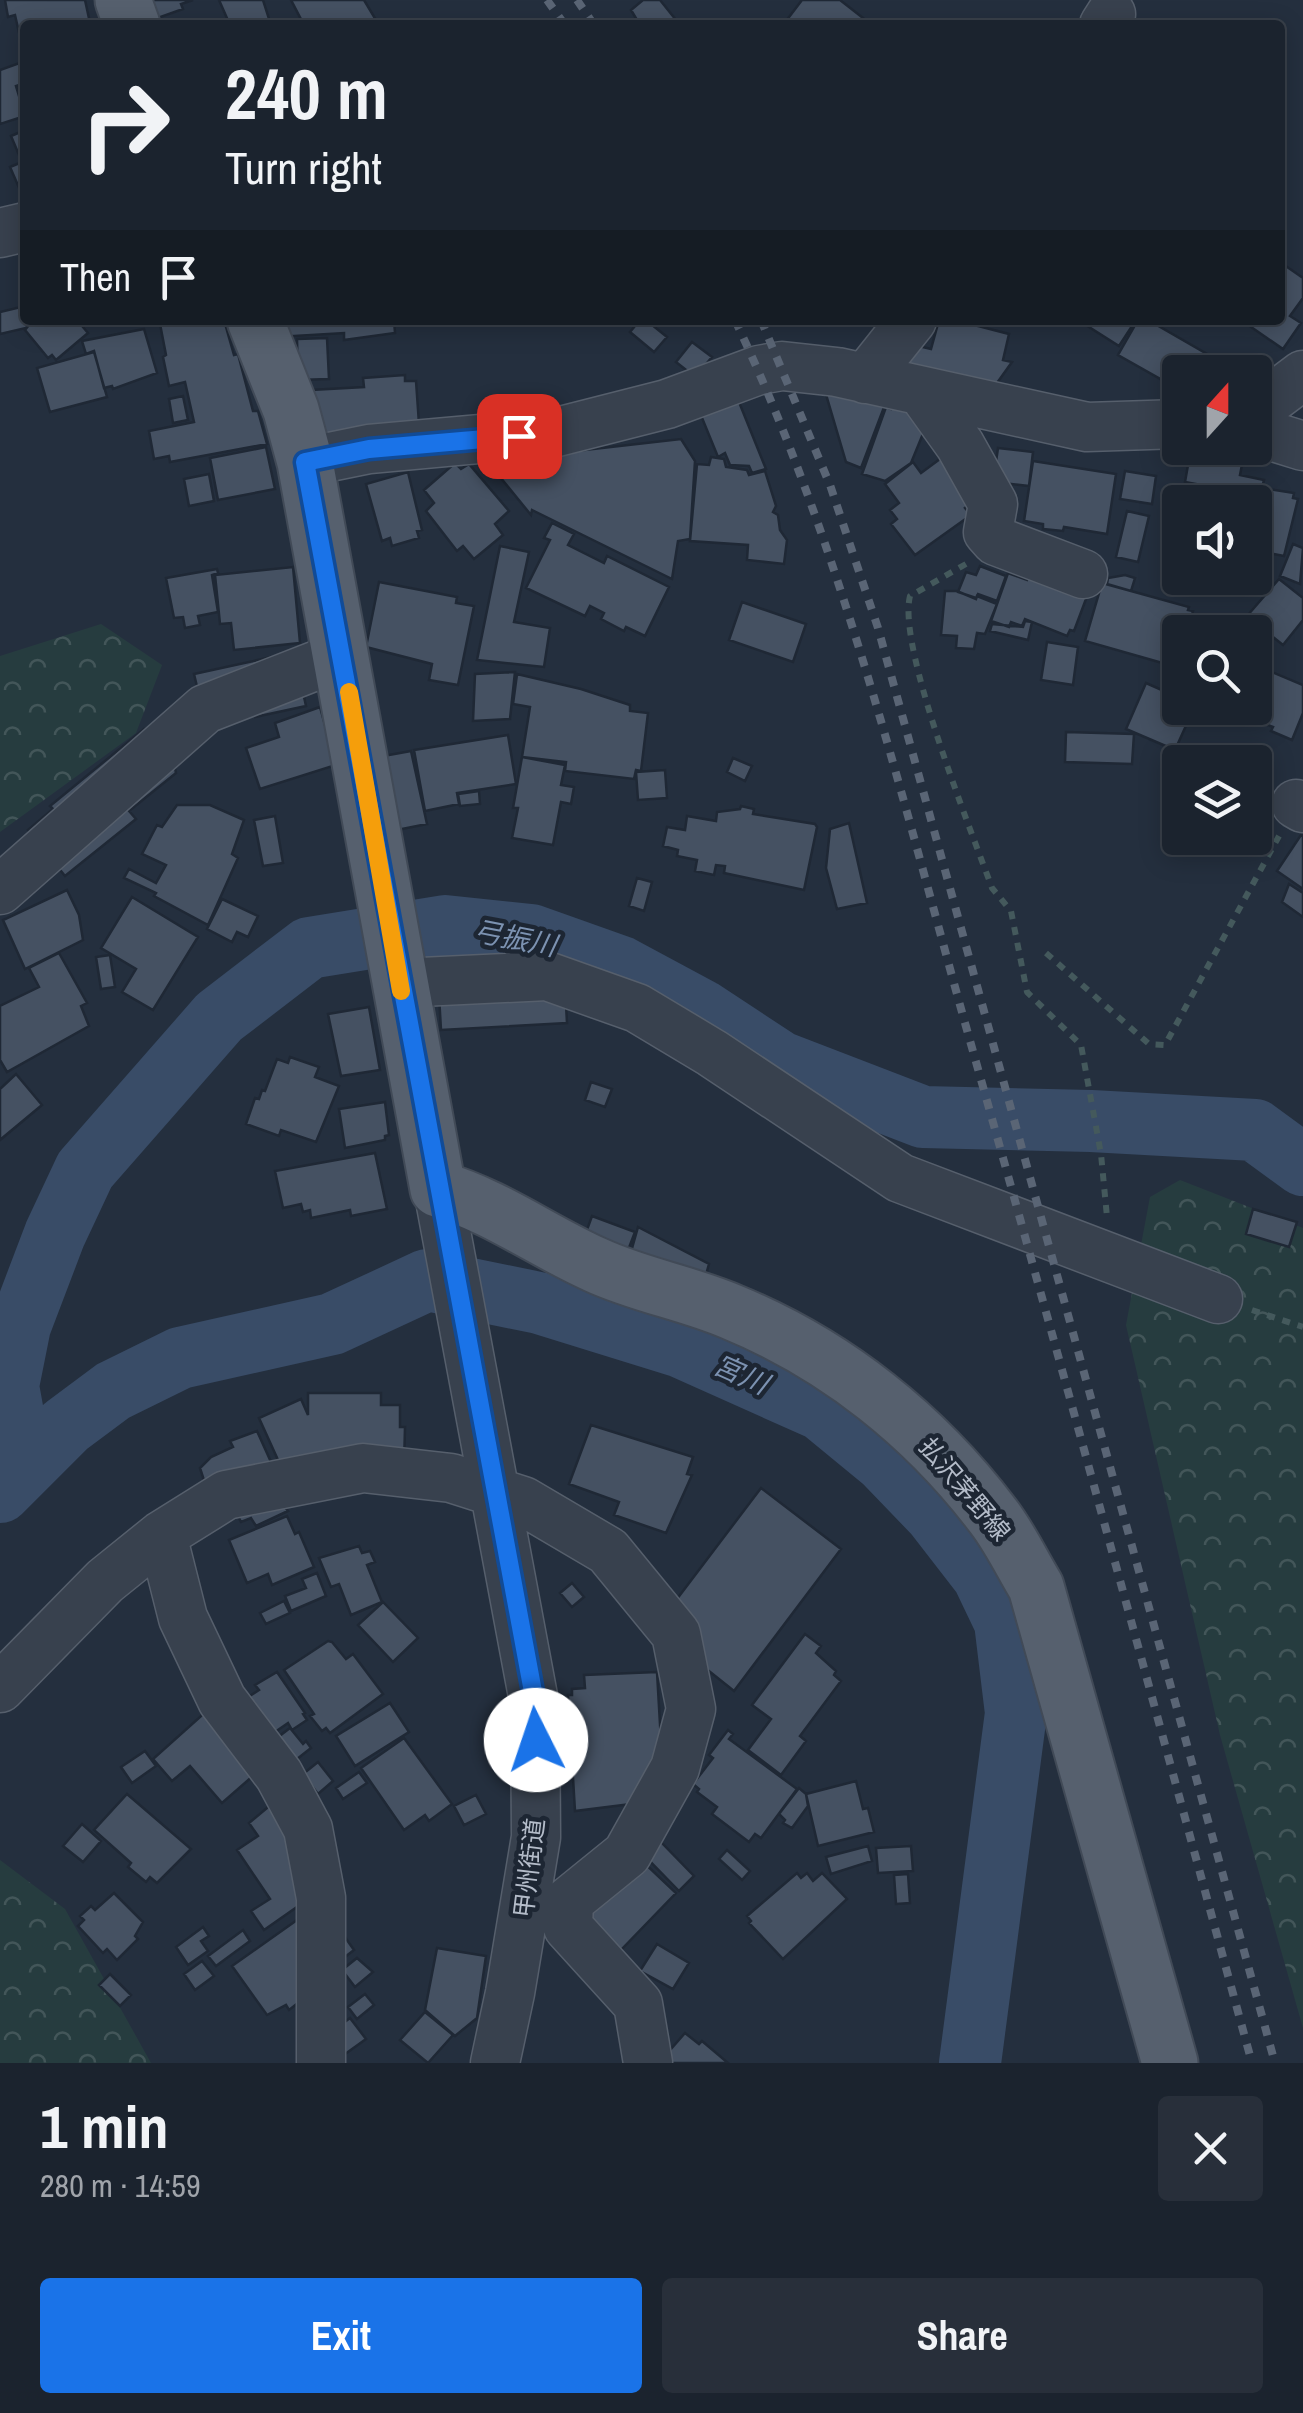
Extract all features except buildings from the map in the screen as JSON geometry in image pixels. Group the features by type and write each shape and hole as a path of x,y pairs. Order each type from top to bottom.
{"main road":[{"name":"甲州街道","path":"258,325 291,410 305,462 441,1206"},
{"name":"払沢茅野線","path":"441,1206 470,1198 597,1266 732,1312 798,1344 863,1383 901,1416 994,1517 1036,1588 1170,2063"}],"street":[{"path":"865,379 908,325"},
{"path":"305,462 369,449 557,432 667,404 759,370 782,366 865,379 1088,427 1162,425"},
{"path":"1272,398 1303,375"},
{"path":"922,392 960,445 993,504 988,532 996,541 1083,574"},
{"path":"1272,436 1303,446"},
{"path":"0,890 205,709 343,656"},
{"path":"400,983 547,976 637,1008 900,1178 1218,1300"},
{"name":"甲州街道","path":"441,1206 536,1708 536,1837 495,2063"},
{"path":"0,1688 104,1580 162,1535 226,1495 363,1468 451,1478 522,1500 608,1551 676,1634 691,1709 675,1768 627,1854 569,1902 568,1927 638,2004 648,2063"},
{"path":"162,1535 183,1618 222,1700 279,1775 308,1829 321,1898 321,2063"}],"path":[{"path":"988,532 974,559 910,596 906,611 923,686 973,836 992,888 1011,911 1027,992 1081,1046 1101,1154 1111,1258"},
{"path":"1046,952 1148,1044 1165,1045 1300,806"},
{"path":"1218,1300 1303,1326"}],"green space":[{"path":"101,624 162,665 136,733 0,832 0,656"},
{"path":"1180,1180 1303,1228 1303,2028 1220,1735 1126,1325 1150,1197"},
{"path":"0,1860 65,1909 151,2063 0,2063"}],"waterway":[{"name":"弓振川","path":"23,1469 8,1386 20,1326 55,1234 85,1170 219,1017 309,948 445,926 531,935 621,967 701,1010 780,1062 923,1117 1255,1130 1303,1165"},
{"name":"宮川","path":"0,1492 66,1426 113,1391 180,1358 332,1324 427,1280 539,1303 681,1347 822,1410 884,1461 935,1514 983,1576 1005,1622 1016,1713 970,2063"}],"railway":[{"path":"547,0 561,20"},
{"path":"577,0 591,20"},
{"path":"737,325 806,489 865,666 1252,2063"},
{"path":"763,325 830,485 878,628 1275,2063"}],"slow traffic":[{"path":"349,692 401,991"}],"route":[{"path":"519,436 369,449 305,462 536,1708 536,1740"}]}
